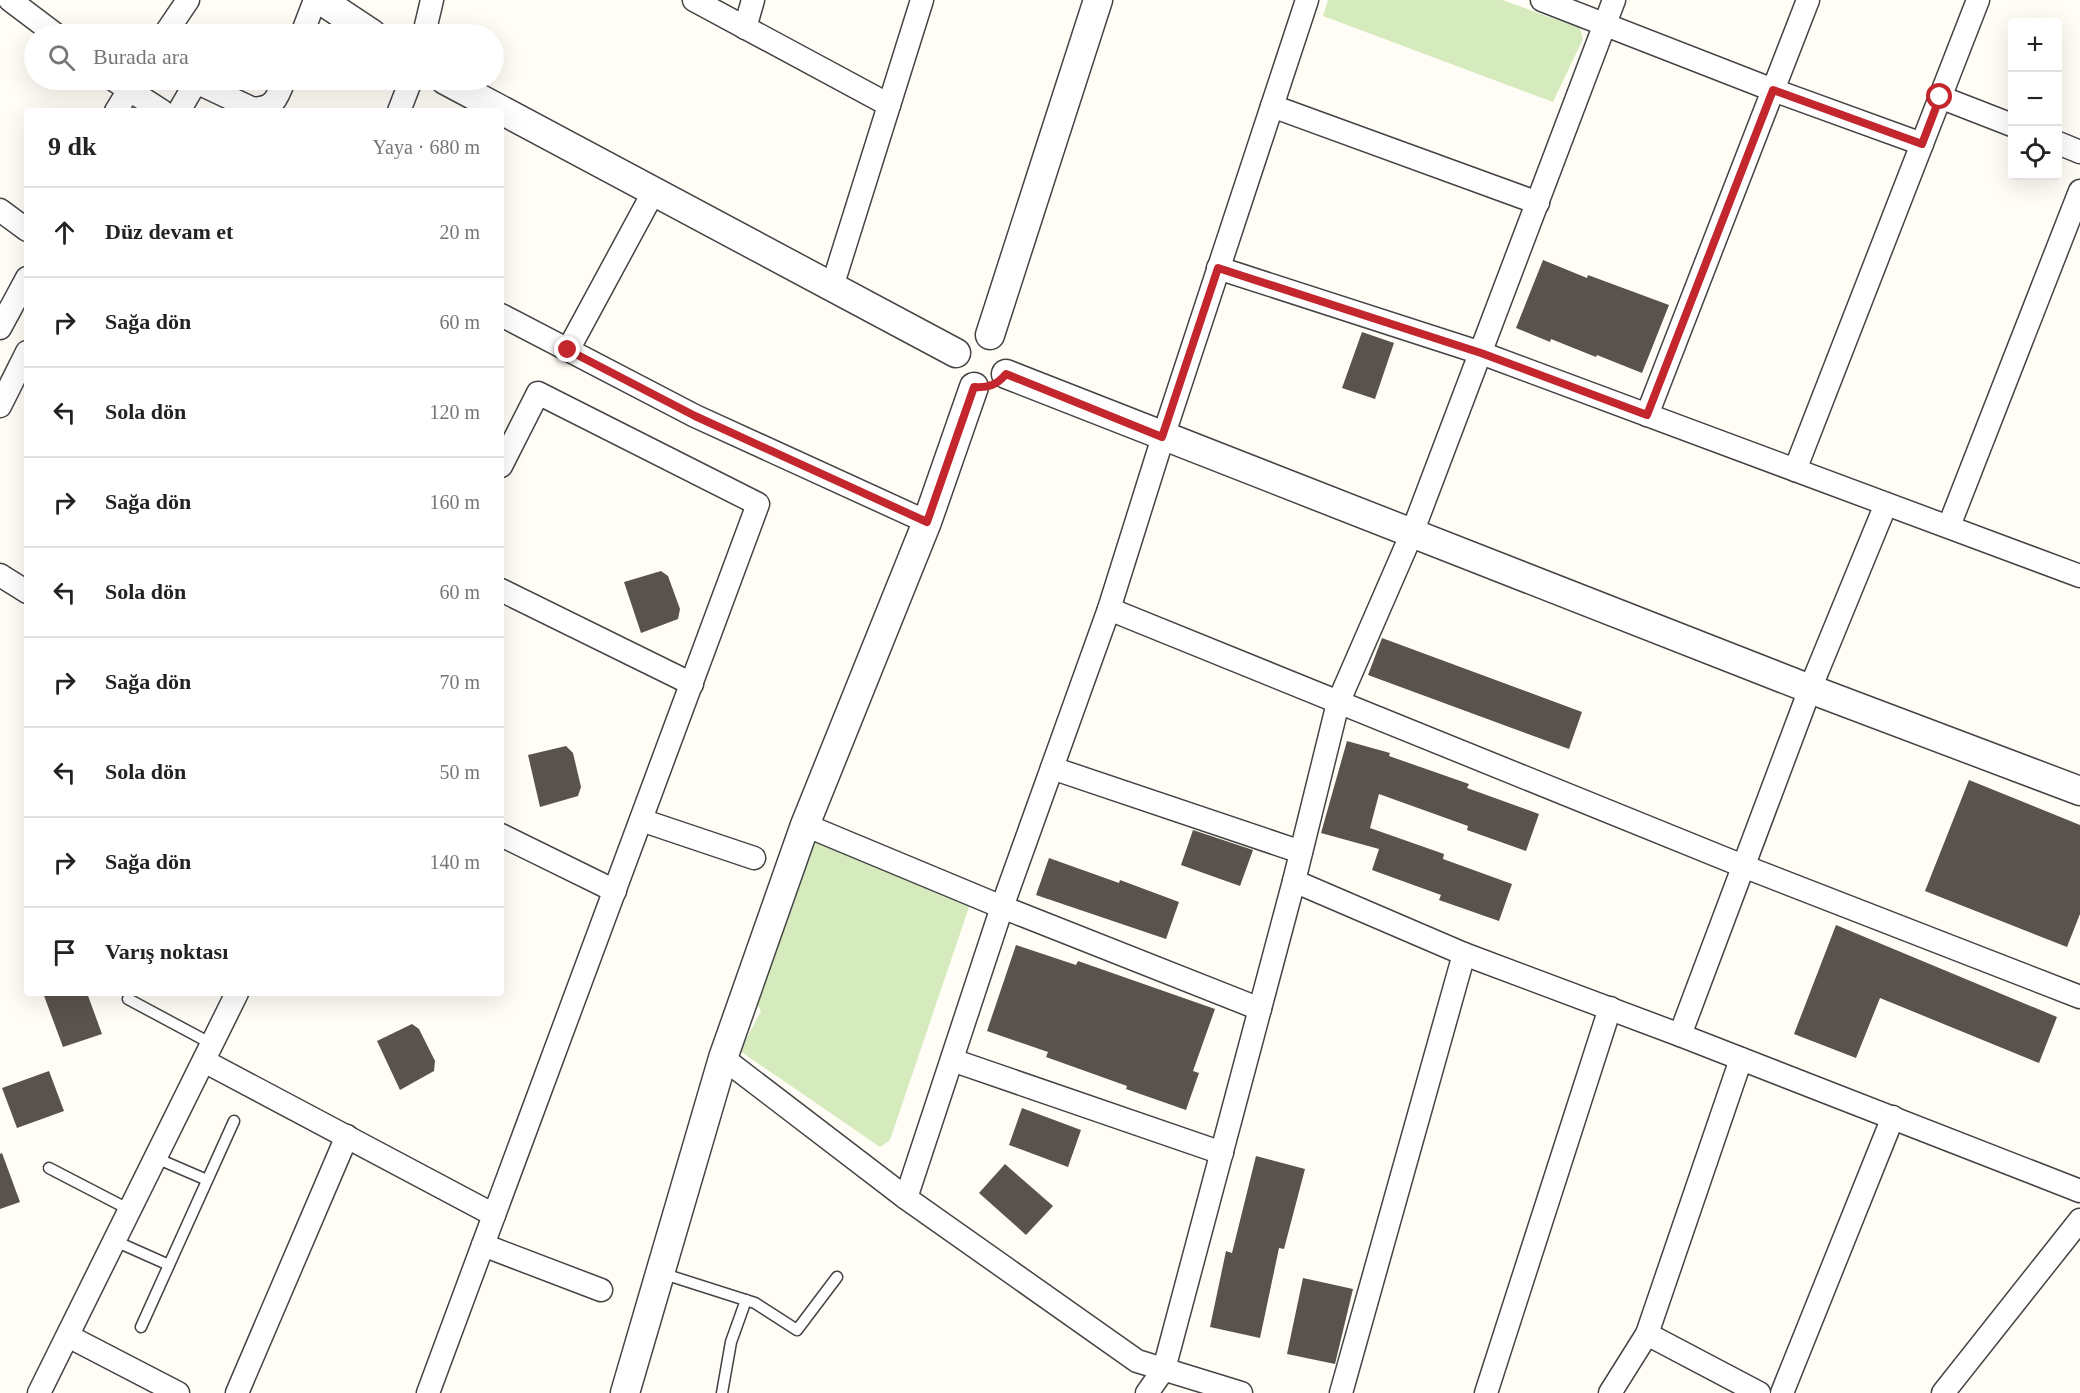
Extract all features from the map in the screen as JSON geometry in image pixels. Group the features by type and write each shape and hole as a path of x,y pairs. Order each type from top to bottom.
{"street":[{"path":"10,0 42,24"},
{"path":"172,24 188,0"},
{"path":"306,24 315,0"},
{"path":"321,0 357,24"},
{"path":"426,24 432,0"},
{"path":"694,0 889,105"},
{"path":"746,28 753,0"},
{"path":"832,286 922,0"},
{"path":"990,335 1098,0"},
{"path":"906,1198 1002,907 1109,609 1162,437 1306,0"},
{"path":"1542,0 1773,90 1922,144"},
{"path":"1147,1393 1164,1369 1294,881 1338,703 1412,533 1614,0"},
{"path":"1647,415 1808,0"},
{"path":"1795,470 1978,0"},
{"path":"118,108 124,90"},
{"path":"135,90 158,108"},
{"path":"181,108 191,90"},
{"path":"213,90 251,108"},
{"path":"266,108 275,101 280,90"},
{"path":"400,108 407,90"},
{"path":"463,90 497,108"},
{"path":"1940,97 2008,123"},
{"path":"1272,106 1538,203"},
{"path":"504,112 956,353"},
{"path":"2062,145 2080,152"},
{"path":"568,350 654,191"},
{"path":"1949,526 2080,191"},
{"path":"0,210 24,228"},
{"path":"1218,268 1481,353 2080,576"},
{"path":"0,328 24,284"},
{"path":"504,317 695,416 927,522"},
{"path":"982,333 990,335 1004,343 1008,350 1009,366 1006,374 992,386 974,387 960,377 956,369 956,353 960,345 973,335 982,333"},
{"path":"0,406 24,358"},
{"path":"1006,374 1810,689 2080,791"},
{"path":"625,1393 723,1058 806,825 927,522 974,387"},
{"path":"428,1393 759,504 538,393 504,460"},
{"path":"1680,1035 1810,689 1886,504"},
{"path":"0,575 24,590"},
{"path":"504,591 692,684"},
{"path":"1109,609 1743,866 2080,997"},
{"path":"1052,768 1301,852"},
{"path":"641,820 754,858"},
{"path":"806,825 1002,907 1260,1009"},
{"path":"504,836 615,891"},
{"path":"1294,881 1464,954 1610,1008 2080,1191"},
{"path":"1341,1393 1464,954"},
{"path":"39,1393 236,996"},
{"path":"1486,1393 1610,1008"},
{"path":"208,1052 346,1136 494,1215"},
{"path":"723,1058 906,1198 1137,1361 1241,1393"},
{"path":"1610,1393 1647,1334 1742,1059"},
{"path":"952,1060 1222,1153"},
{"path":"1782,1393 1893,1117"},
{"path":"237,1393 346,1136"},
{"path":"1943,1393 2080,1220"},
{"path":"483,1245 601,1290"},
{"path":"1647,1334 1759,1393"},
{"path":"68,1336 177,1393"}],"lane":[{"path":"128,999 208,1052"},
{"path":"141,1327 234,1121"},
{"path":"156,1158 207,1180"},
{"path":"49,1168 130,1210"},
{"path":"115,1241 169,1265"},
{"path":"660,1273 746,1300 765,1308 797,1330 837,1277"},
{"path":"722,1393 731,1342 746,1300"}],"green space":[{"path":"1328,0 1502,0 1580,28 1583,39 1553,102 1323,16"},
{"path":"813,841 969,907 890,1140 880,1147 740,1051 761,1011 754,998"}],"building":[{"path":"1543,260 1587,278 1588,275 1669,305 1642,373 1597,355 1596,357 1551,339 1550,342 1516,328"},
{"path":"1362,332 1394,343 1375,399 1342,388"},
{"path":"661,571 668,576 680,609 678,619 641,633 624,582"},
{"path":"1382,638 1582,712 1569,749 1368,675"},
{"path":"1347,741 1390,753 1389,756 1469,784 1467,788 1539,814 1526,851 1467,830 1468,826 1379,794 1370,828 1444,854 1443,859 1512,884 1499,921 1439,900 1441,895 1372,870 1379,849 1321,833"},
{"path":"566,746 573,753 581,787 578,796 540,807 528,755"},
{"path":"1969,780 2080,825 2080,914 2067,947 1925,891"},
{"path":"1193,830 1253,850 1240,886 1181,865"},
{"path":"1049,858 1119,883 1120,880 1179,902 1166,939 1036,895"},
{"path":"1836,925 2057,1017 2039,1063 1880,998 1856,1058 1794,1034"},
{"path":"1016,945 1076,965 1078,961 1215,1009 1193,1071 1199,1073 1186,1110 1046,1057 1048,1052 987,1031"},
{"path":"44,996 88,996 102,1034 63,1047"},
{"path":"412,1024 419,1029 435,1061 434,1071 400,1090 377,1041"},
{"path":"49,1071 64,1111 17,1128 2,1088"},
{"path":"1022,1108 1081,1130 1068,1167 1009,1145"},
{"path":"2,1153 20,1202 0,1209 0,1154"},
{"path":"1256,1156 1305,1169 1284,1249 1279,1248 1260,1338 1210,1327 1226,1251 1232,1253"},
{"path":"1005,1164 1053,1206 1026,1235 979,1193"},
{"path":"1303,1278 1353,1289 1335,1364 1287,1354"}],"route":[{"path":"568,350 695,416 927,522 974,387 992,386 1006,374 1162,437 1218,268 1481,353 1647,415 1773,90 1922,144 1940,97"}]}
